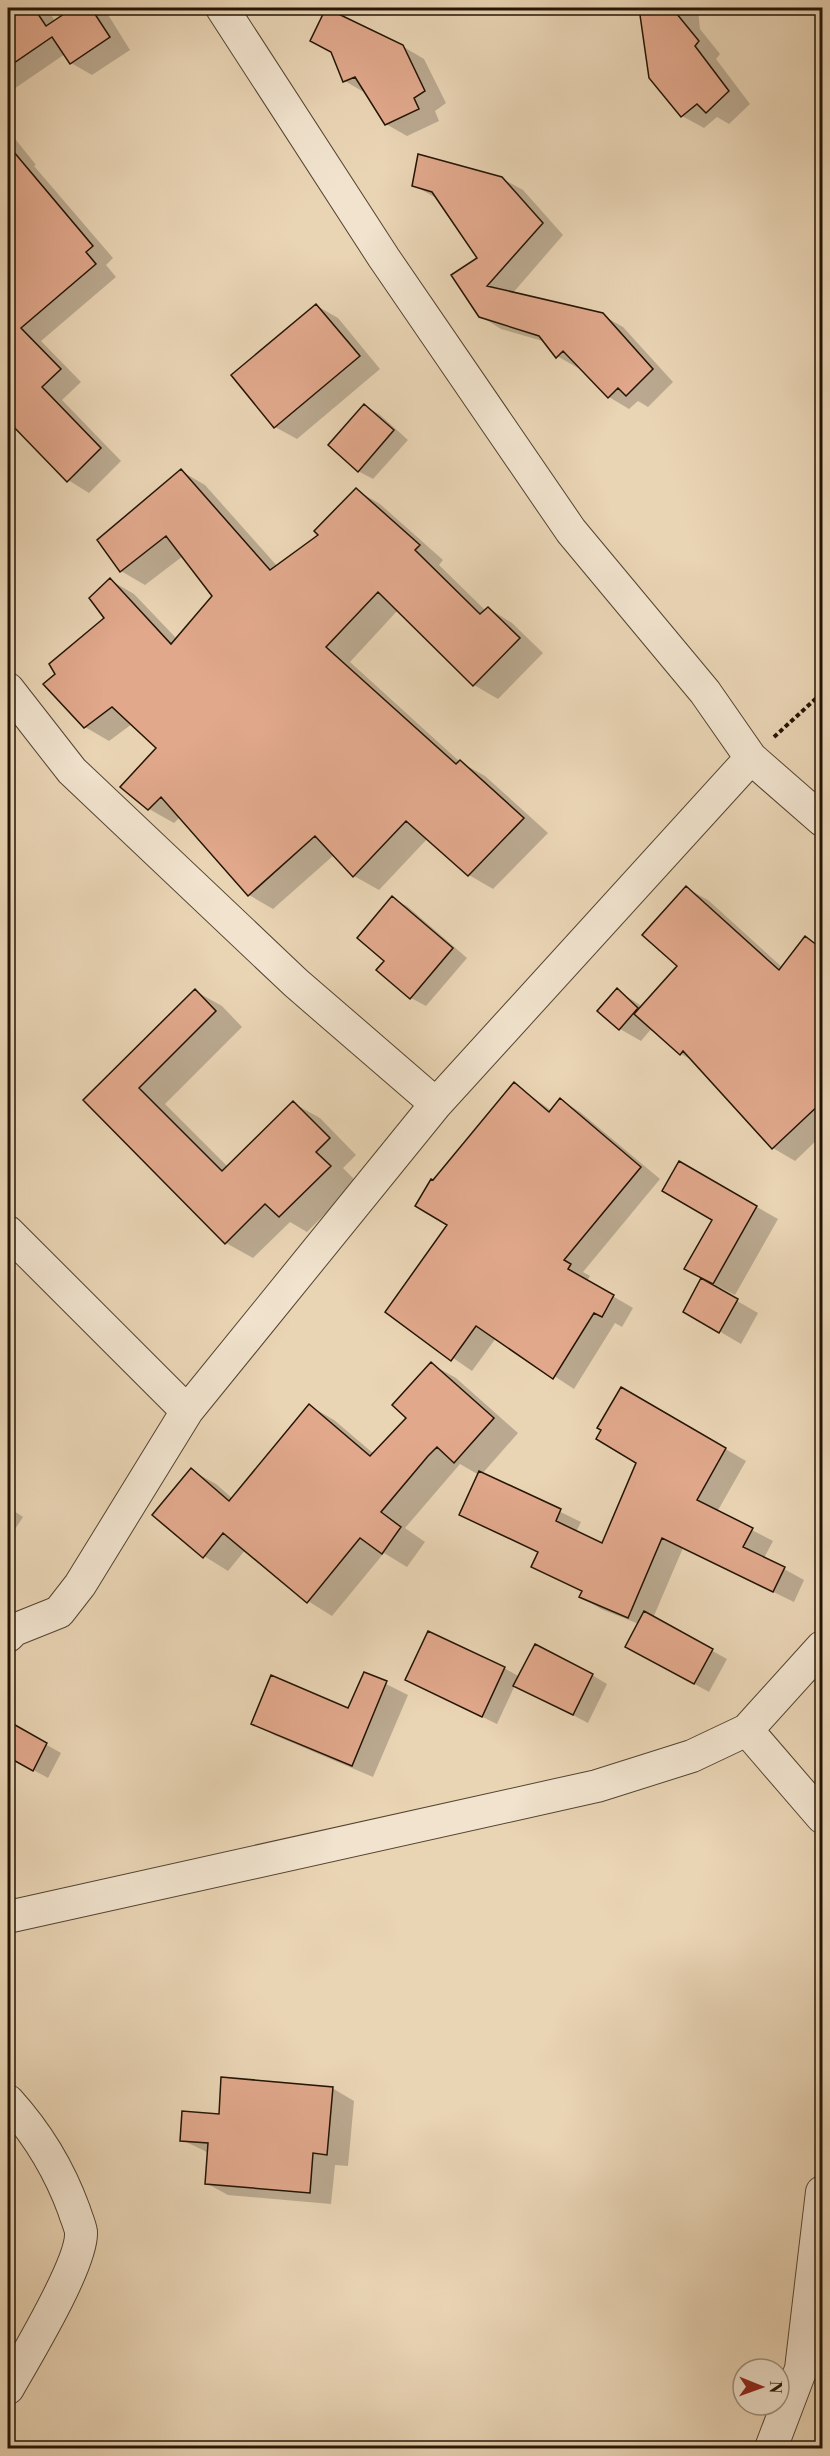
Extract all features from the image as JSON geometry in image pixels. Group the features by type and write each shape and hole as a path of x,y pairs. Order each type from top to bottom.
{"street":[{"path":"222,8 384,258 571,531 705,692 752,758 822,820"},
{"path":"8,689 72,771 113,811 296,983 436,1104"},
{"path":"8,1636 14,1630 59,1612 80,1585 187,1411 436,1104 752,758"},
{"path":"8,1232 187,1411"},
{"path":"8,1917 597,1785 692,1756 747,1730 822,1647"},
{"path":"747,1730 822,1817"},
{"path":"8,2388 40,2332 75,2260 81,2230 63,2181 13,2120"},
{"path":"771,2448 801,2369 822,2192"}],"path":[{"path":"752,758 822,693"}],"building":[{"path":"8,8 34,8 46,26 73,8 91,8 110,37 70,64 52,37 8,67"},
{"path":"326,8 403,45 425,91 414,98 419,109 385,125 355,77 343,82 331,52 310,41"},
{"path":"639,8 672,8 699,41 695,46 729,91 706,113 697,104 681,117 649,78"},
{"path":"8,145 93,246 86,252 96,264 21,328 61,369 42,387 101,448 67,482 8,421"},
{"path":"418,154 502,177 543,223 487,286 603,313 653,369 626,396 618,388 608,398 563,351 556,358 539,336 479,317 451,275 477,258 432,192 412,186"},
{"path":"316,304 360,356 274,428 231,375"},
{"path":"364,404 394,430 358,472 328,445"},
{"path":"181,469 270,570 318,535 314,531 356,488 420,545 415,550 480,614 488,607 520,638 473,686 378,592 326,647 456,764 460,760 524,818 468,876 406,821 353,877 315,836 248,896 161,797 148,810 120,787 156,748 112,707 84,728 43,684 55,674 49,664 104,618 89,598 110,578 171,644 212,596 166,536 120,572 97,540"},
{"path":"686,886 779,970 805,936 822,949 822,1102 772,1149 683,1051 680,1055 634,1014 677,966 642,935"},
{"path":"392,896 453,948 410,999 376,970 384,961 357,938"},
{"path":"617,988 638,1008 619,1030 597,1011"},
{"path":"195,989 216,1011 139,1088 222,1171 293,1101 330,1138 316,1152 331,1166 279,1217 265,1204 225,1244 83,1100"},
{"path":"514,1082 549,1112 560,1098 641,1167 564,1260 571,1264 568,1269 614,1295 602,1317 594,1313 553,1379 476,1326 451,1361 385,1312 447,1225 415,1206 431,1179 433,1180"},
{"path":"679,1161 757,1206 713,1284 684,1269 712,1220 662,1191"},
{"path":"701,1278 738,1299 719,1333 683,1312"},
{"path":"431,1362 494,1418 454,1463 437,1447 381,1512 401,1527 382,1554 360,1538 307,1603 223,1533 203,1558 152,1515 191,1468 229,1501 309,1404 370,1456 406,1418 392,1405"},
{"path":"621,1387 726,1448 697,1500 753,1528 743,1547 785,1567 773,1592 662,1538 628,1618 579,1597 582,1591 531,1567 538,1552 459,1515 479,1471 561,1509 556,1521 602,1543 636,1463 596,1439 601,1430 597,1428"},
{"path":"644,1611 713,1649 694,1684 625,1647"},
{"path":"428,1631 505,1667 482,1717 405,1680"},
{"path":"535,1644 593,1674 573,1715 513,1686"},
{"path":"364,1672 387,1681 352,1766 251,1724 271,1675 348,1708"},
{"path":"8,1721 47,1743 33,1771 8,1757"},
{"path":"221,2077 333,2087 327,2155 313,2153 310,2193 205,2184 208,2143 180,2141 182,2111 219,2114"}]}
